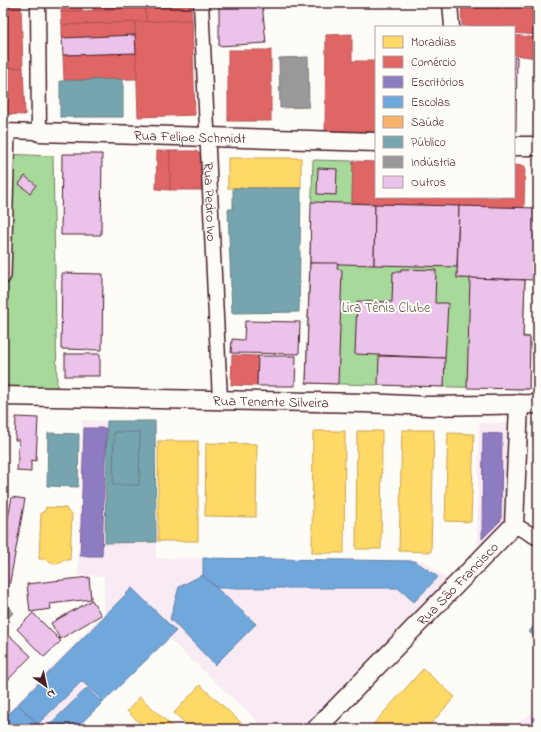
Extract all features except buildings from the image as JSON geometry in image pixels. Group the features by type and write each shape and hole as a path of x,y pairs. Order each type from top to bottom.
{"street":[{"path":"38,3 39,132"},
{"name":"Rua Pedro Ivo","path":"200,3 220,400"},
{"path":"450,3 452,26"},
{"path":"3,279 5,276 6,132"},
{"name":"Rua Felipe Schmidt","path":"6,132 375,142"},
{"path":"515,146 538,146"},
{"name":"Rua Tenente Silveira","path":"3,396 429,406 538,404"},
{"path":"520,404 514,525 538,538"},
{"name":"Rua São Francisco","path":"316,729 514,525"}],"shaded area":[{"path":"3,409 11,409 9,440 3,477"},
{"path":"82,420 107,421 105,543 156,542 156,558 423,560 448,580 302,729 266,729 169,639 76,729 3,729 3,717 104,613 104,576 78,575"},
{"path":"479,423 508,423 507,522 485,543 477,544"},
{"path":"538,708 538,729 514,729 521,721"}],"green space":[{"path":"3,154 53,156 57,389 3,388"},
{"name":"Lira Tênis Clube","path":"313,160 353,161 352,203 459,206 457,278 525,280 523,336 530,337 529,389 306,383"}]}
